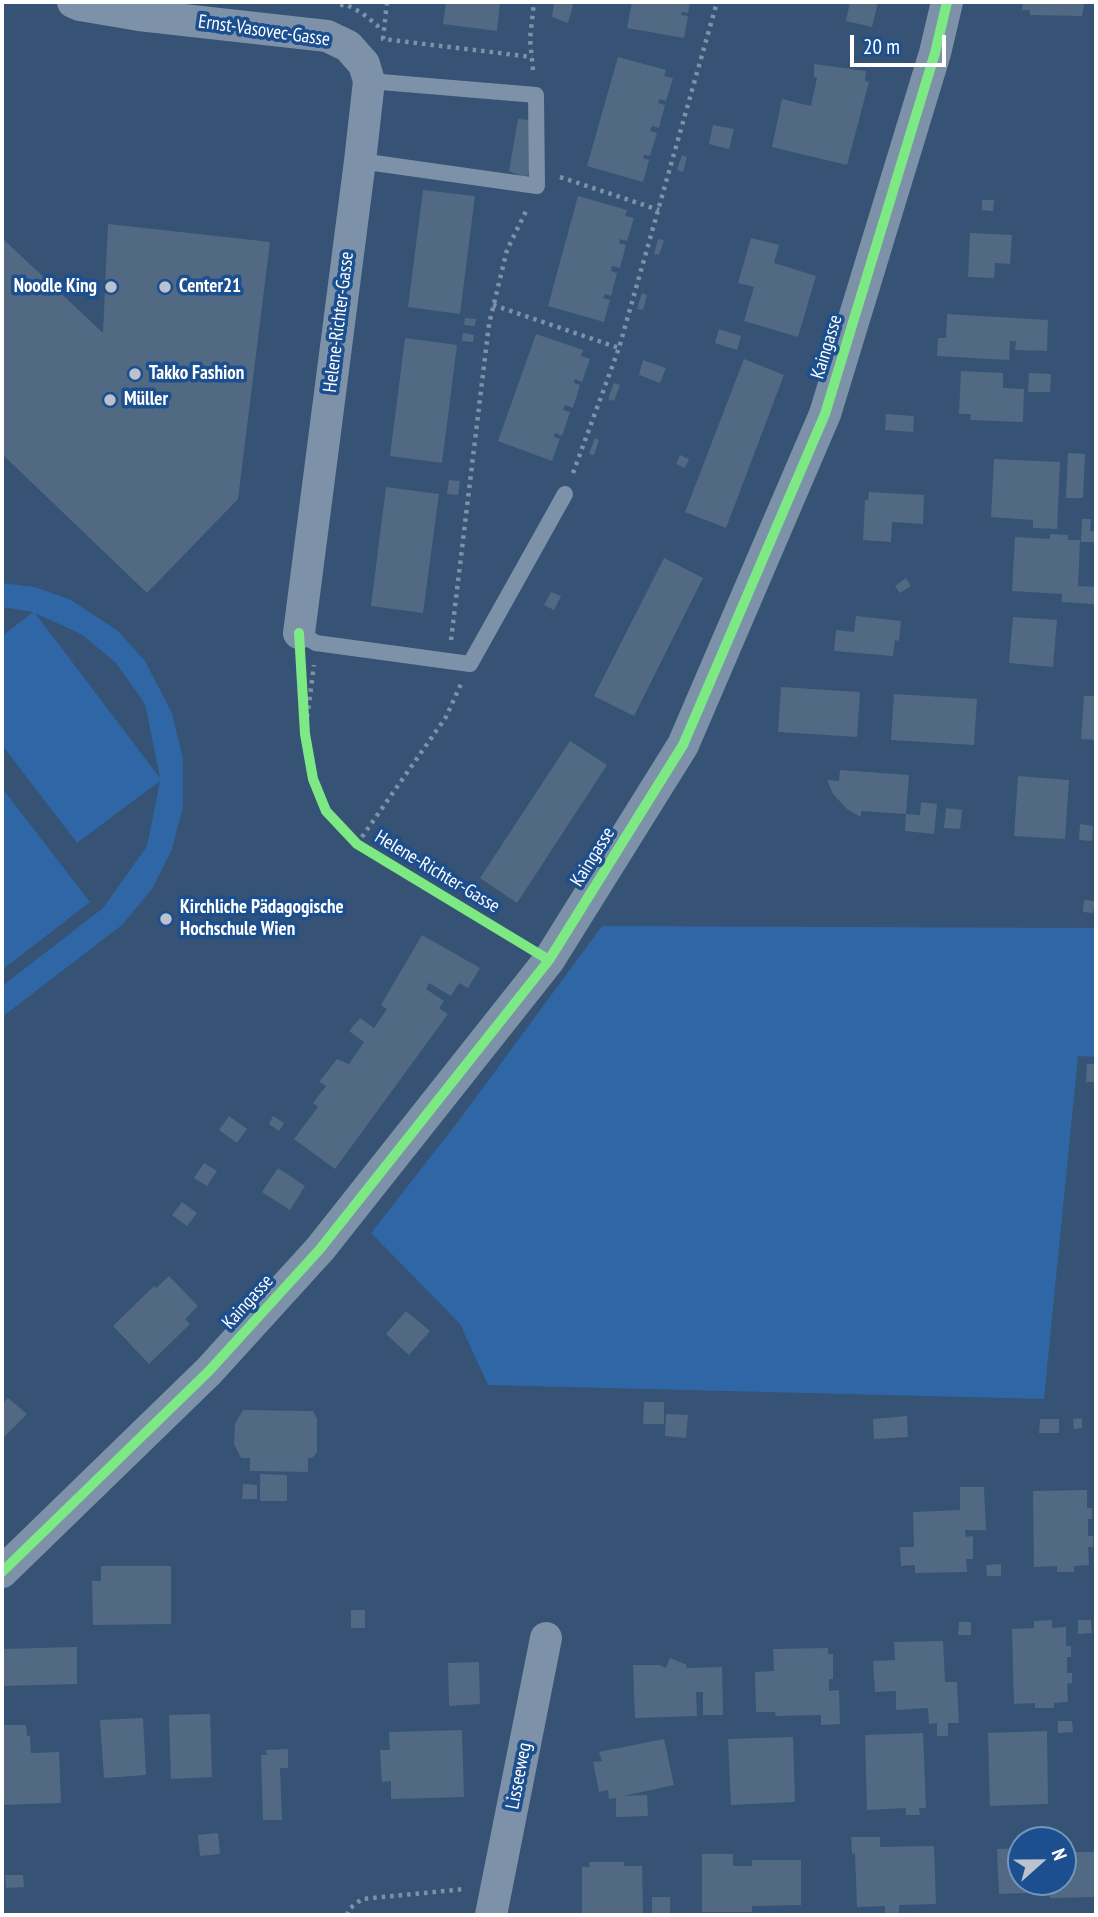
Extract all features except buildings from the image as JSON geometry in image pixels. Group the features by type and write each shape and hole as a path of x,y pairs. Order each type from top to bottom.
{"street":[{"name":"Ernst-Vasovec-Gasse","path":"73,2 139,15 327,36 348,46 366,72"},
{"name":"Kaingasse","path":"2,1572 209,1371 320,1249 549,960 683,745 825,414 935,53 947,2"},
{"name":"Helene-Richter-Gasse","path":"299,633 360,161 366,72"},
{"name":"Lisseeweg","path":"494,1901 546,1637"}],"lane":[{"path":"360,161 538,178 536,95 366,72"},
{"path":"299,633 316,643 470,664 565,494"}],"path":[{"path":"387,2 383,39 532,57"},
{"path":"534,2 530,39 536,95"},
{"path":"565,494 619,348 717,2"},
{"path":"449,662 489,324 507,250 538,178 659,210"},
{"path":"493,305 619,348"},
{"path":"299,633 307,745"},
{"path":"353,840 446,717 470,664"},
{"path":"347,1915 349,1909 362,1899 494,1901"}],"shaded area":[{"path":"2,583 35,587 71,600 118,631 145,661 172,713 183,759 183,807 172,849 152,889 122,925 2,1017 2,986 103,908 147,846 160,781 77,843 2,745 2,636 33,612 2,607","holes":["35,613 81,634 116,663 145,704 160,778"]},
{"path":"2,788 90,902 2,970"},
{"path":"602,926 1096,928 1096,1057 1078,1056 1044,1399 488,1385 460,1324 371,1233 457,1123"}],"cycle path":[{"path":"2,1572 209,1371 320,1249 549,960 683,745 825,414 935,53 947,2"},
{"path":"299,633 305,734 313,779 326,811 357,844 549,960"}],"place":[{"name":"Noodle King","path":"111,287"},
{"name":"Center21","path":"165,287"},
{"name":"Takko Fashion","path":"135,374"},
{"name":"Müller","path":"110,400"},
{"name":"Kirchliche Pädagogische Hochschule Wien","path":"166,919"}]}
